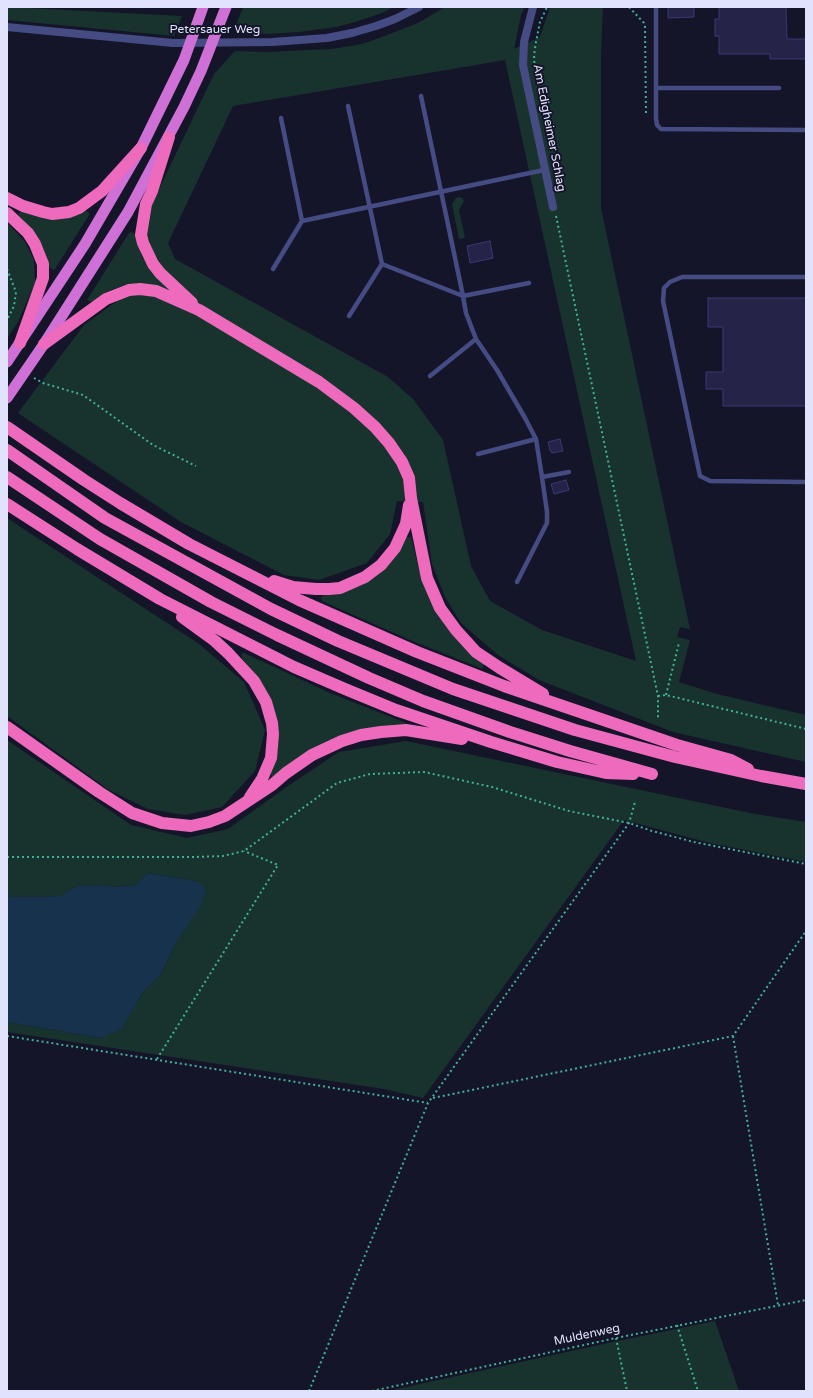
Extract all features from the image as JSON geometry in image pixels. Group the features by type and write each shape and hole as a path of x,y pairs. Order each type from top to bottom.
{"highway":[{"path":"7,362 85,244 141,148 184,60 203,7"},
{"path":"7,398 44,344 128,212 169,137 201,71 226,7"},
{"path":"169,137 152,191 146,204 141,235 142,243 160,273 198,310"},
{"path":"7,198 23,206 42,212 52,214 69,212 79,208 102,192 141,148"},
{"path":"7,213 28,233 35,244 43,264 42,278 20,344"},
{"path":"44,344 106,299 129,290 140,289 156,291 198,310 320,382 365,417 389,443 402,462 409,478 411,498 427,578 440,608 456,630 476,652 565,707"},
{"path":"8,428 84,480 189,544 299,600 417,652 504,686 677,745 731,760 761,776"},
{"path":"7,450 105,518 271,609 338,641 453,688 575,730 675,757 761,776 806,784"},
{"path":"7,477 100,539 211,602 369,678 423,701 510,732 570,752 652,774 606,773 557,762 491,742 396,710 345,689 294,667 160,599 77,549 7,504"},
{"path":"248,574 294,587 316,589 340,588 352,584 381,565 395,548 406,524 411,498"},
{"path":"160,599 216,641 254,681 266,702 272,723 273,734 270,758 262,779 248,801"},
{"path":"7,727 116,804 132,813 148,819 173,825 191,826 209,822 225,816 272,785 312,755 342,741 361,735 406,730 491,742"}],"street":[{"name":"Petersauer Weg","path":"7,27 173,43 301,41 352,33 395,19 419,7"},
{"name":"Am Edigheimer Schlag","path":"533,7 524,42 523,65 553,207"}],"lane":[{"path":"656,7 656,114 657,125 661,130 806,130"},
{"path":"656,88 778,88"},
{"path":"421,96 466,313 476,339 497,370 536,438 548,512 547,523 517,582"},
{"path":"348,106 382,264 349,316"},
{"path":"273,269 302,221 281,118"},
{"path":"302,221 544,170"},
{"path":"382,264 463,296 529,283"},
{"path":"806,277 682,277 670,282 664,288 663,300 700,476 710,482 806,482"},
{"path":"430,376 476,339"},
{"path":"478,454 536,438"},
{"path":"542,477 569,472"}],"path":[{"path":"537,80 534,56 540,22 546,7"},
{"path":"629,7 644,23 646,114 656,114"},
{"path":"553,207 658,696 658,719"},
{"path":"7,269 16,292 14,306 7,320"},
{"path":"24,373 43,383 83,395 153,445 196,466"},
{"path":"666,696 679,643"},
{"path":"658,696 666,696 806,729"},
{"path":"370,774 424,772 492,787 569,811 629,823 652,831 694,842 806,864"},
{"path":"309,1391 428,1103 629,823 635,802"},
{"path":"157,1059 278,865 244,851"},
{"path":"433,1098 733,1036 806,931"},
{"path":"7,1036 428,1103"},
{"path":"733,1036 778,1305"},
{"name":"Muldenweg","path":"372,1391 677,1325 806,1300"},
{"path":"677,1325 698,1391"},
{"path":"616,1338 627,1391"}],"green space":[{"path":"7,7 182,16 174,36 7,20"},
{"path":"243,7 394,7 382,13 336,27 299,32 267,34 234,30"},
{"path":"445,7 525,7 521,15 514,49 540,37 550,7 603,7 601,54 601,208 690,629 680,627 677,637 690,640 679,682 717,694 806,715 806,762 673,732 539,680 498,655 461,623 445,597 432,564 423,502 397,501 390,534 367,563 319,580 284,575 181,522 18,413 84,325 120,299 126,285 111,290 92,302 87,300 129,233 132,232 135,234 142,257 152,272 155,259 145,235 150,208 214,74 235,51 267,52 331,49 362,44 418,23","holes":["505,60 636,661 542,630 490,601 471,566 443,440 413,399 388,377 175,259 168,243 233,106"]},
{"path":"459,197 464,201 459,210 465,238 459,239 452,204 456,198"},
{"path":"86,211 89,215 53,270 50,268 41,243 18,214 20,212"},
{"path":"7,222 25,242 34,260 35,283 18,322 7,338"},
{"path":"7,518 199,644 244,682 265,730 255,771 222,807 185,815 148,809 109,790 7,716"},
{"path":"406,537 411,537 421,578 484,664 483,669 410,640 322,601 321,597 324,595 376,577 397,555"},
{"path":"244,653 330,693 406,723 405,725 378,728 273,778 270,773 276,757 259,680 242,658 241,654"},
{"path":"7,740 131,825 187,838 228,829 339,752 406,741 755,814 806,822 806,862 710,843 624,820 423,1098 384,1089 7,1032 7,1022 101,1038 138,1001 143,992 161,974 177,941 196,881 147,873 137,885 114,887 104,885 77,886 61,896 11,897 7,891"},
{"path":"715,1321 739,1391 388,1391 608,1343"}],"water":[{"path":"147,873 196,881 205,888 202,904 177,941 161,974 143,992 121,1029 101,1038 7,1022 7,891 11,897 61,896 77,886 104,885 114,887 137,885"}],"building":[{"path":"668,7 694,7 694,17 668,18"},
{"path":"719,7 786,7 787,39 806,39 806,59 770,59 770,54 719,54 719,36 715,36 715,19 719,19"},
{"path":"490,241 493,258 470,263 467,246"},
{"path":"708,298 806,298 806,406 723,406 723,389 706,389 706,372 723,372 723,327 708,327"},
{"path":"560,439 563,451 552,453 548,442"},
{"path":"566,480 569,490 554,494 551,484"}]}
